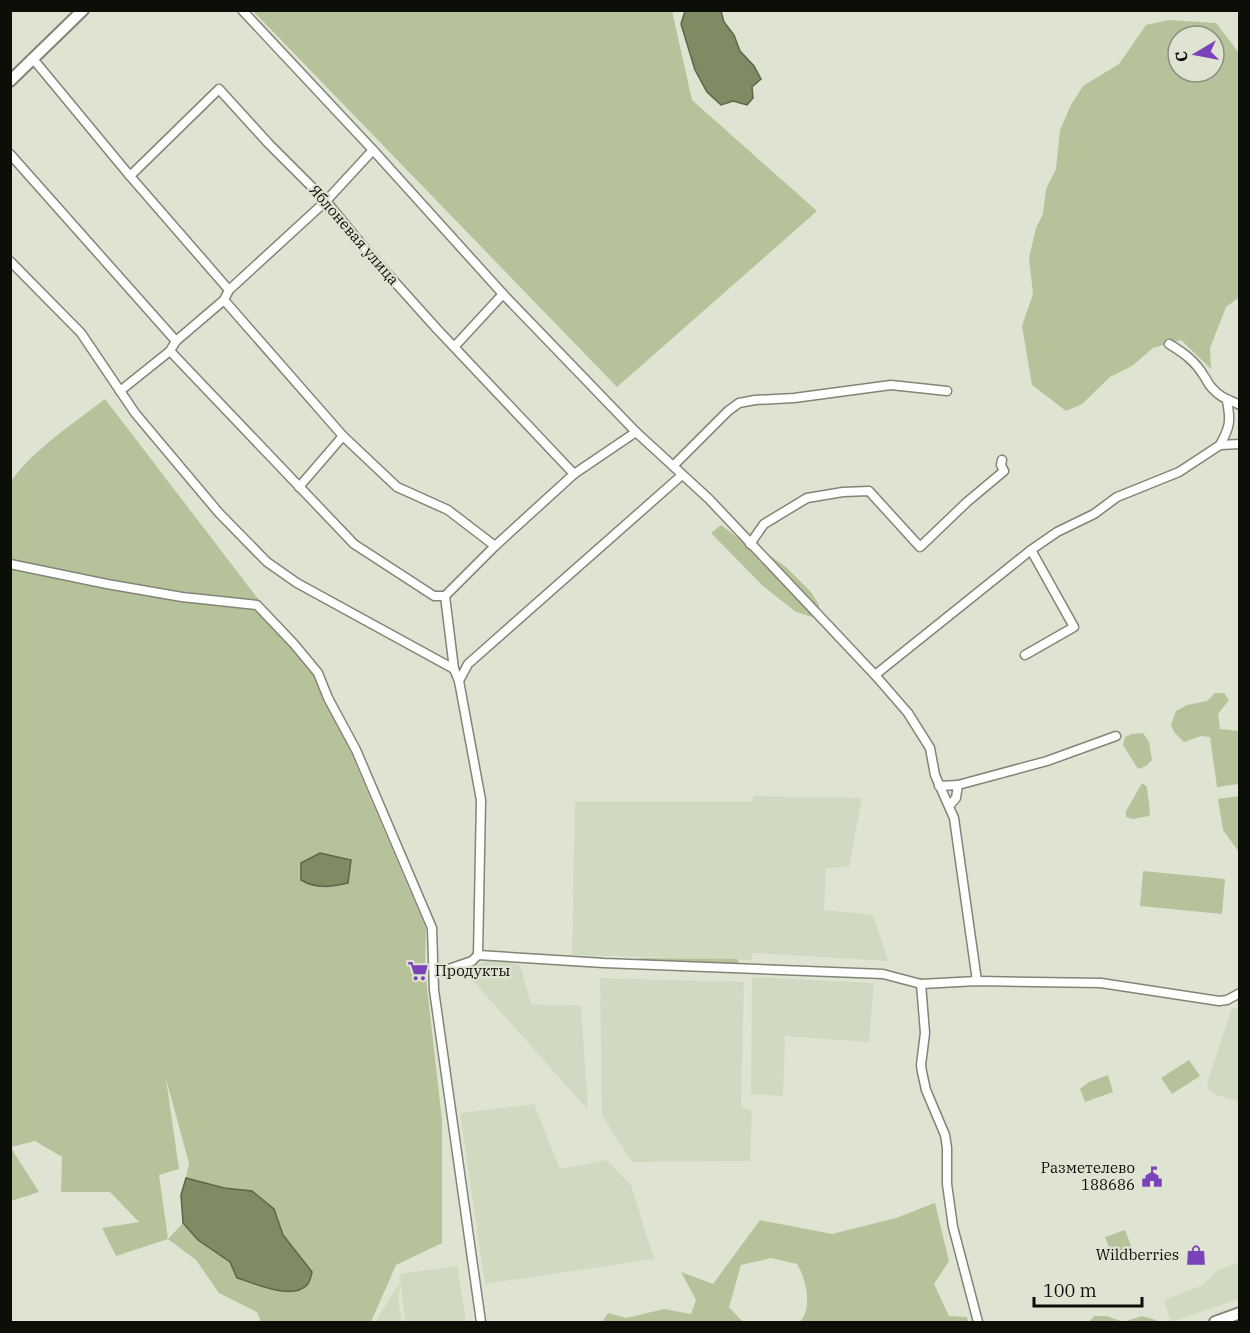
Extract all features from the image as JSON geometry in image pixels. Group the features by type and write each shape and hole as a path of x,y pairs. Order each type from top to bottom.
{"street":[{"path":"10,81 83,10"},
{"path":"242,10 503,294 636,432 709,499 875,675 924,736 930,748 939,786 954,818 978,981"},
{"path":"34,60 229,290"},
{"name":"Яблоневая улица","path":"130,176 219,89 269,144 326,201 437,329 574,474"},
{"path":"120,391 170,351 176,341 224,300 229,290 326,201 373,150"},
{"path":"10,154 176,341"},
{"path":"10,261 81,333 135,413 219,513 267,562 297,583 454,669"},
{"path":"455,346 503,294"},
{"path":"224,300 343,436 398,487 448,510 495,546"},
{"path":"1169,344 1186,354 1209,386 1227,401 1239,405"},
{"path":"170,351 354,544 434,596 445,596 495,546 574,474 636,432"},
{"path":"673,466 728,411 739,404 754,400 795,398 891,385 947,391"},
{"path":"875,675 1031,550 1057,532 1094,514 1117,497 1179,472 1220,445 1229,425 1227,401"},
{"path":"299,487 343,436"},
{"path":"1220,445 1239,444"},
{"path":"750,544 764,524 807,498 843,492 869,491 920,546 1004,471 1001,465 1002,460"},
{"path":"459,681 468,664 682,475"},
{"path":"1025,655 1074,627 1031,550"},
{"path":"10,564 182,597 257,605 318,673 328,698 356,750 432,928 434,990 481,1323"},
{"path":"434,974 472,961 478,955 481,800 459,681 454,669 445,596"},
{"path":"939,786 958,785 1047,761 1116,736"},
{"path":"949,806 956,798 958,785"},
{"path":"478,955 604,963 883,974 921,984 978,981 1101,983 1219,1001 1227,1000 1239,993"},
{"path":"921,984 925,1033 922,1072 926,1090 945,1135 947,1185 953,1227 978,1323"},
{"path":"1215,1323 1239,1313"}],"shaded area":[{"path":"253,11 672,11 692,100 817,211 617,387"},
{"path":"685,11 721,11 724,22 734,35 740,51 754,66 761,79 752,87 753,98 747,105 733,101 721,105 707,92 695,70 681,24"},
{"path":"1169,20 1217,24 1166,24 1166,84 1226,84 1226,36 1239,53 1240,297 1226,307 1210,348 1211,369 1181,340 1153,348 1132,366 1110,377 1082,404 1066,411 1032,385 1022,326 1033,294 1029,258 1036,228 1043,214 1046,189 1056,169 1060,130 1071,105 1083,86 1119,64 1146,25"},
{"path":"105,399 323,687 426,929 425,970 442,1120 442,1243 396,1265 371,1322 261,1322 257,1312 219,1293 196,1260 168,1239 116,1256 102,1228 139,1222 110,1192 61,1192 62,1157 35,1141 11,1147 11,481 43,447","holes":["166,1079 189,1163 186,1178 224,1188 252,1191 274,1209 283,1235 312,1272 230,1262 198,1240 183,1223 168,1239 159,1175 179,1169"]},
{"path":"721,525 756,551 769,555 786,567 811,592 819,605 819,619 796,612 763,586 711,533"},
{"path":"1215,693 1224,693 1229,700 1218,714 1220,729 1240,731 1239,784 1217,787 1210,737 1201,736 1184,742 1174,732 1171,725 1176,711 1187,705 1207,701"},
{"path":"1143,733 1149,742 1152,760 1146,766 1138,769 1123,745 1125,737"},
{"path":"1142,783 1147,787 1149,816 1133,819 1126,817 1126,811"},
{"path":"753,796 862,798 849,867 826,868 824,910 873,915 888,961 752,953 752,960 572,955 575,802 753,802"},
{"path":"1240,796 1239,852 1223,830 1218,799"},
{"path":"320,853 351,860 348,883 324,886 312,885 301,880 301,863"},
{"path":"1143,871 1225,879 1222,914 1140,906"},
{"path":"637,959 737,959 739,962 737,966 638,963"},
{"path":"493,960 520,965 531,1004 581,1006 588,1110 465,972 479,964"},
{"path":"752,977 874,983 869,1042 785,1036 783,1096 751,1094"},
{"path":"600,978 744,982 741,1106 752,1112 750,1161 632,1162 602,1115"},
{"path":"1232,1008 1239,1008 1239,1102 1214,1094 1209,1091 1207,1084"},
{"path":"1189,1060 1200,1076 1172,1094 1161,1078"},
{"path":"1108,1075 1113,1092 1085,1102 1080,1089 1089,1082"},
{"path":"534,1104 560,1169 607,1160 631,1185 654,1259 485,1284 460,1113"},
{"path":"11,1148 39,1192 10,1201"},
{"path":"186,1178 224,1188 252,1191 274,1209 283,1235 312,1272 307,1285 292,1291 283,1291 237,1278 230,1262 198,1240 183,1223 181,1195"},
{"path":"935,1203 949,1261 934,1284 949,1316 967,1317 968,1322 800,1322 806,1309 807,1293 800,1270 797,1264 771,1258 741,1265 729,1307 743,1322 602,1322 608,1313 626,1318 664,1309 691,1314 696,1300 681,1272 713,1284 760,1220 832,1234 896,1218"},
{"path":"1125,1230 1133,1251 1113,1258 1105,1237"},
{"path":"1239,1262 1239,1299 1171,1322 1164,1300 1203,1285 1216,1271"},
{"path":"457,1266 466,1322 405,1322 401,1284 398,1299 402,1322 375,1322 401,1281 400,1274"},
{"path":"1094,1316 1107,1316 1123,1322 1089,1322"},
{"path":"1142,1316 1156,1320 1156,1322 1123,1322"}],"place":[{"name":"Продукты","path":"418,971"},
{"name":"Разметелево 188686","path":"1152,1177"},
{"name":"Wildberries","path":"1196,1255"}]}
